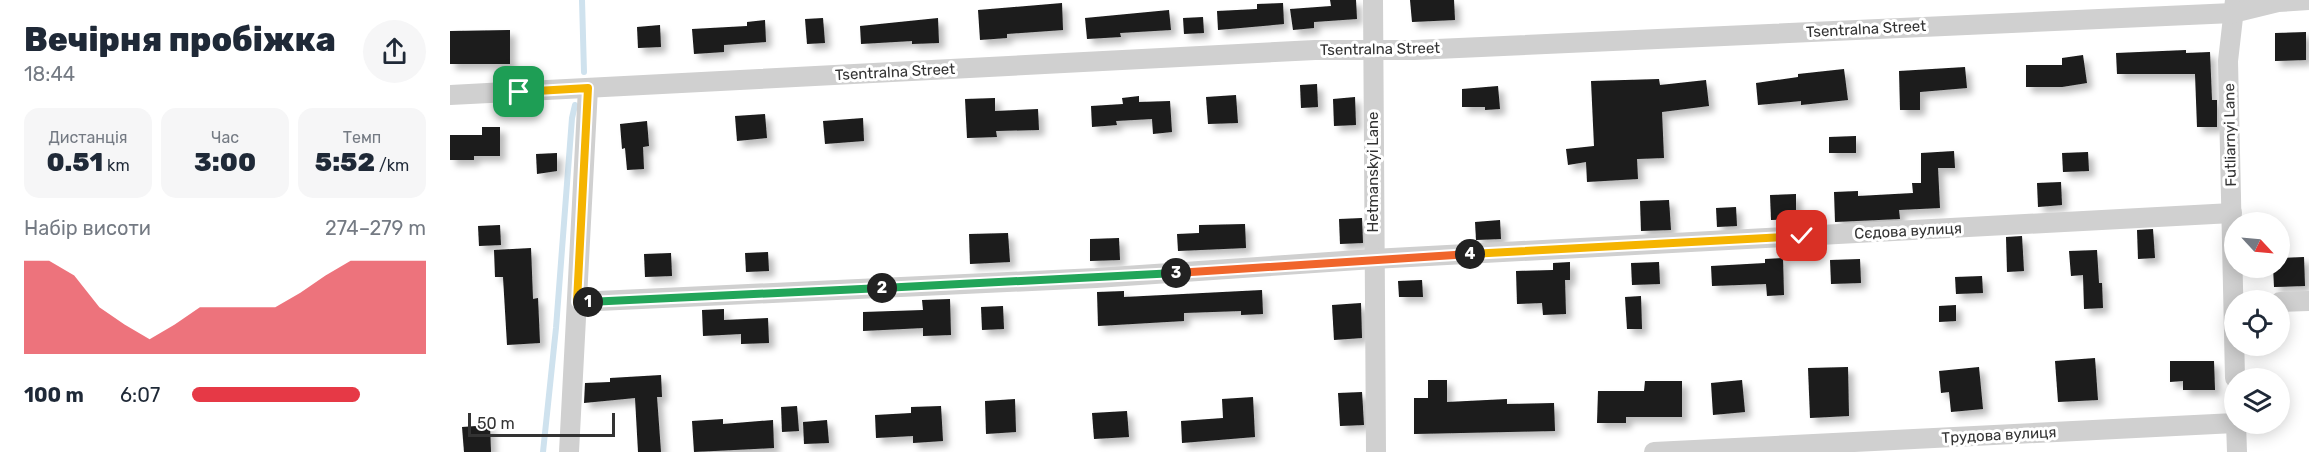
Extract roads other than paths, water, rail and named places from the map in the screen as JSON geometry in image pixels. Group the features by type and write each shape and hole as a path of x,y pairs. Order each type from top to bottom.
{"street":[{"name":"Hetmanskyi Lane","path":"1373,0 1376,452"},
{"name":"Tsentralna Street","path":"450,96 1315,50 1373,50 2234,6 2309,0"},
{"name":"Futliarnyi Lane","path":"2232,212 2228,60 2234,6"},
{"path":"569,452 588,88"},
{"name":"Сєдова вулиця","path":"577,302 1096,278 1373,259 2224,213"},
{"path":"2290,302 2309,301"},
{"name":"Трудова вулиця","path":"1654,452 2224,424"},
{"path":"2236,434 2237,452"}],"waterway":[{"path":"582,0 584,72"},
{"path":"543,452 575,105"}]}
